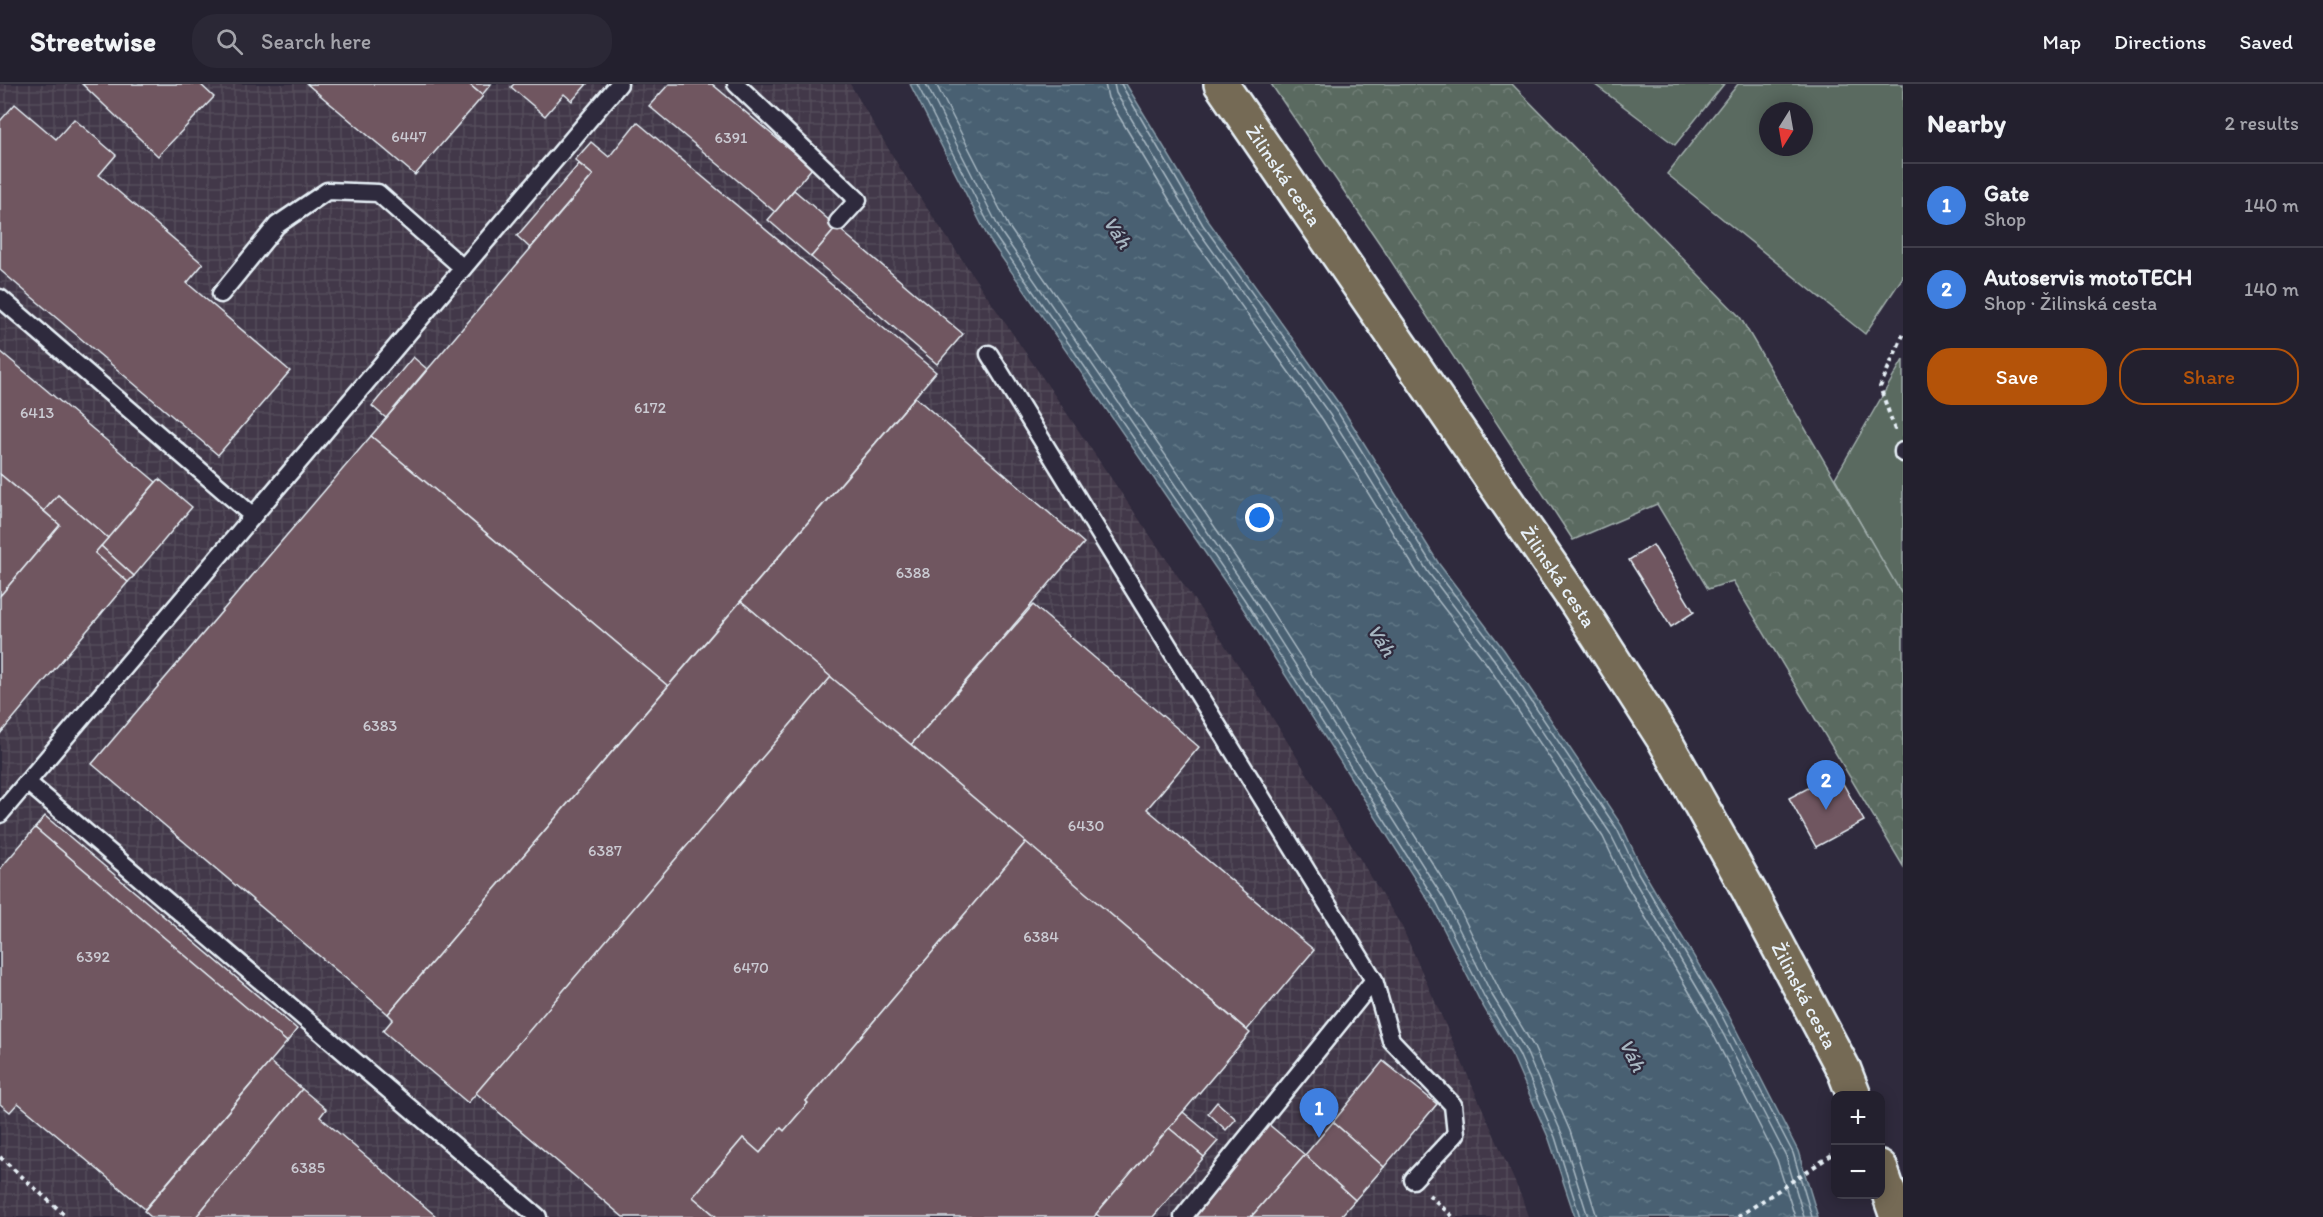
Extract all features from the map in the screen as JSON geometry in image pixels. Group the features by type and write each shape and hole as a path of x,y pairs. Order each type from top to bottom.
{"main road":[{"name":"Žilinská cesta","path":"1221,84 1578,605 1665,741 1749,891 1844,1070 1852,1091"},
{"path":"1885,1180 1897,1217"}],"lane":[{"path":"0,814 619,84"},
{"path":"736,84 858,200 838,222"},
{"path":"221,294 277,225 327,191 378,193 463,268"},
{"path":"0,298 253,516"},
{"path":"989,354 1374,980 1391,1040 1453,1105 1456,1134 1413,1180"},
{"path":"27,782 538,1217"},
{"path":"1183,1217 1374,980"}],"path":[{"path":"1903,335 1880,387 1903,451"},
{"path":"1738,1217 1831,1155"},
{"path":"0,1157 67,1217"},
{"path":"1413,1180 1453,1217"}],"shaded area":[{"path":"0,84 850,84 901,170 1254,688 1402,927 1522,1198 1528,1217 0,1217"}],"green space":[{"path":"1271,84 1512,84 1740,317 1903,596 1903,866 1733,581 1708,589 1657,504 1573,540 1380,244"},
{"path":"1594,84 1724,84 1675,145"},
{"path":"1738,84 1903,84 1903,277 1865,334 1667,174"},
{"path":"1903,360 1903,596 1902,597 1835,478"}],"water":[{"name":"Váh","path":"910,84 1126,84 1209,222 1342,408 1439,564 1504,650 1622,826 1642,869 1728,1014 1798,1151 1818,1217 1575,1217 1549,1139 1513,1057 1480,1001 1432,906 1239,602 989,239"}],"building":[{"path":"82,84 200,84 214,97 158,156"},
{"path":"307,84 469,84 483,96 415,175"},
{"path":"469,84 491,84 482,95"},
{"path":"514,84 587,84 572,101 564,94 545,116 511,87"},
{"path":"669,84 712,84 812,168 775,212 649,106"},
{"path":"15,104 56,139 74,119 116,155 99,175 203,264 187,283 290,371 218,455 0,270 0,121"},
{"path":"637,122 936,372 668,686 371,436 593,175 575,160 591,142 609,157"},
{"path":"579,164 593,175 530,248 517,236"},
{"path":"794,190 837,227 811,257 768,220"},
{"path":"837,227 963,334 937,364 811,257"},
{"path":"0,351 156,482 108,538 58,495 44,511 0,474"},
{"path":"413,357 427,369 386,418 372,406"},
{"path":"915,397 1084,543 911,745 741,601"},
{"path":"371,436 668,686 388,1014 92,764"},
{"path":"0,474 60,525 0,596"},
{"path":"159,479 192,507 134,576 101,546"},
{"path":"58,495 108,538 95,553 128,582 0,734 0,596 60,525 44,511"},
{"path":"1653,545 1694,612 1671,627 1629,560"},
{"path":"101,546 134,576 128,582 95,553"},
{"path":"741,601 831,677 468,1103 383,1031 393,1019 388,1014"},
{"path":"1033,605 1199,747 1147,809 1314,950 1247,1030 911,745"},
{"path":"831,677 1026,842 806,1101 808,1103 784,1131 781,1128 760,1153 743,1138 693,1197 717,1217 623,1217 476,1093"},
{"path":"1837,773 1864,821 1816,847 1789,798"},
{"path":"45,816 297,1029 287,1042 35,828"},
{"path":"35,828 287,1042 145,1209 18,1103 10,1112 0,1104 0,869"},
{"path":"1026,842 1250,1033 1094,1217 717,1217 693,1197 743,1138 760,1153 781,1128 784,1131 808,1103 806,1101"},
{"path":"1383,1061 1437,1104 1384,1167 1333,1122"},
{"path":"270,1062 302,1089 196,1217 151,1217 144,1211"},
{"path":"302,1089 326,1109 320,1117 437,1217 196,1217"},
{"path":"1217,1102 1236,1119 1226,1130 1208,1113"},
{"path":"1183,1112 1218,1141 1204,1157 1169,1128"},
{"path":"1333,1122 1384,1167 1355,1200 1305,1155"},
{"path":"1267,1123 1305,1155 1251,1217 1195,1217 1190,1213"},
{"path":"1169,1128 1204,1157 1153,1217 1100,1217 1096,1214"},
{"path":"1305,1155 1355,1200 1340,1217 1251,1217"}],"place":[{"name":"Autoservis motoTECH","path":"1826,810"},
{"name":"Gate","path":"1319,1138"}]}
